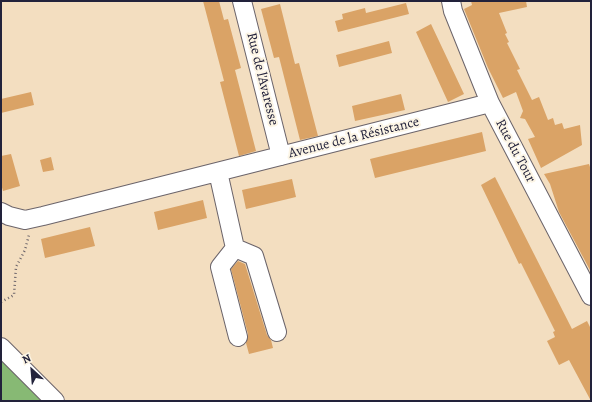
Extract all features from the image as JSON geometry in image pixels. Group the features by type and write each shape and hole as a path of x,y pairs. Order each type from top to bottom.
{"street":[{"name":"Rue de l'Avaresse","path":"242,1 281,156"},
{"name":"Rue du Tour","path":"450,1 490,103 591,296"},
{"name":"Avenue de la Résistance","path":"25,220 490,103"},
{"path":"218,172 235,248"},
{"path":"1,212 9,216 25,220"},
{"path":"235,248 254,256 277,332"},
{"path":"235,248 220,267 238,337"},
{"path":"1,347 55,401"}],"path":[{"path":"1,302 14,295 16,267 25,250 30,234 25,220"}],"green space":[{"path":"1,359 43,401 1,401"}],"building":[{"path":"203,1 219,1 224,20 228,19 241,68 235,70 256,151 239,156 220,82 224,81"},
{"path":"471,1 526,1 527,7 499,13 507,33 505,34 509,42 507,43 520,69 517,70 532,100 539,97 548,120 553,118 555,125 562,123 564,129 580,125 582,145 541,168 528,139 535,137 525,119 520,118 523,111 516,92 503,98 488,68 464,9 472,5"},
{"path":"406,3 409,14 338,32 335,21 343,19 342,14 365,8 366,13"},
{"path":"280,4 295,64 299,63 318,136 300,140 279,57 274,58 261,9"},
{"path":"431,24 464,94 448,102 416,32"},
{"path":"389,41 392,53 339,67 336,55"},
{"path":"31,92 34,105 1,113 1,99"},
{"path":"401,94 405,110 355,121 352,106"},
{"path":"482,132 486,151 375,178 370,159"},
{"path":"11,154 20,186 3,191 1,184 1,156"},
{"path":"51,157 54,170 43,172 40,160"},
{"path":"589,164 591,170 591,272 559,212 550,184 544,174"},
{"path":"495,177 572,329 587,321 591,329 591,401 569,360 559,365 547,341 555,337 553,332 555,331 521,263 519,264 481,185"},
{"path":"292,179 296,197 246,209 242,190"},
{"path":"203,200 207,218 158,230 154,212"},
{"path":"90,227 95,246 45,258 41,239"},
{"path":"238,261 245,264 267,335 271,340 273,348 249,354 246,343 248,334 231,269"}]}
